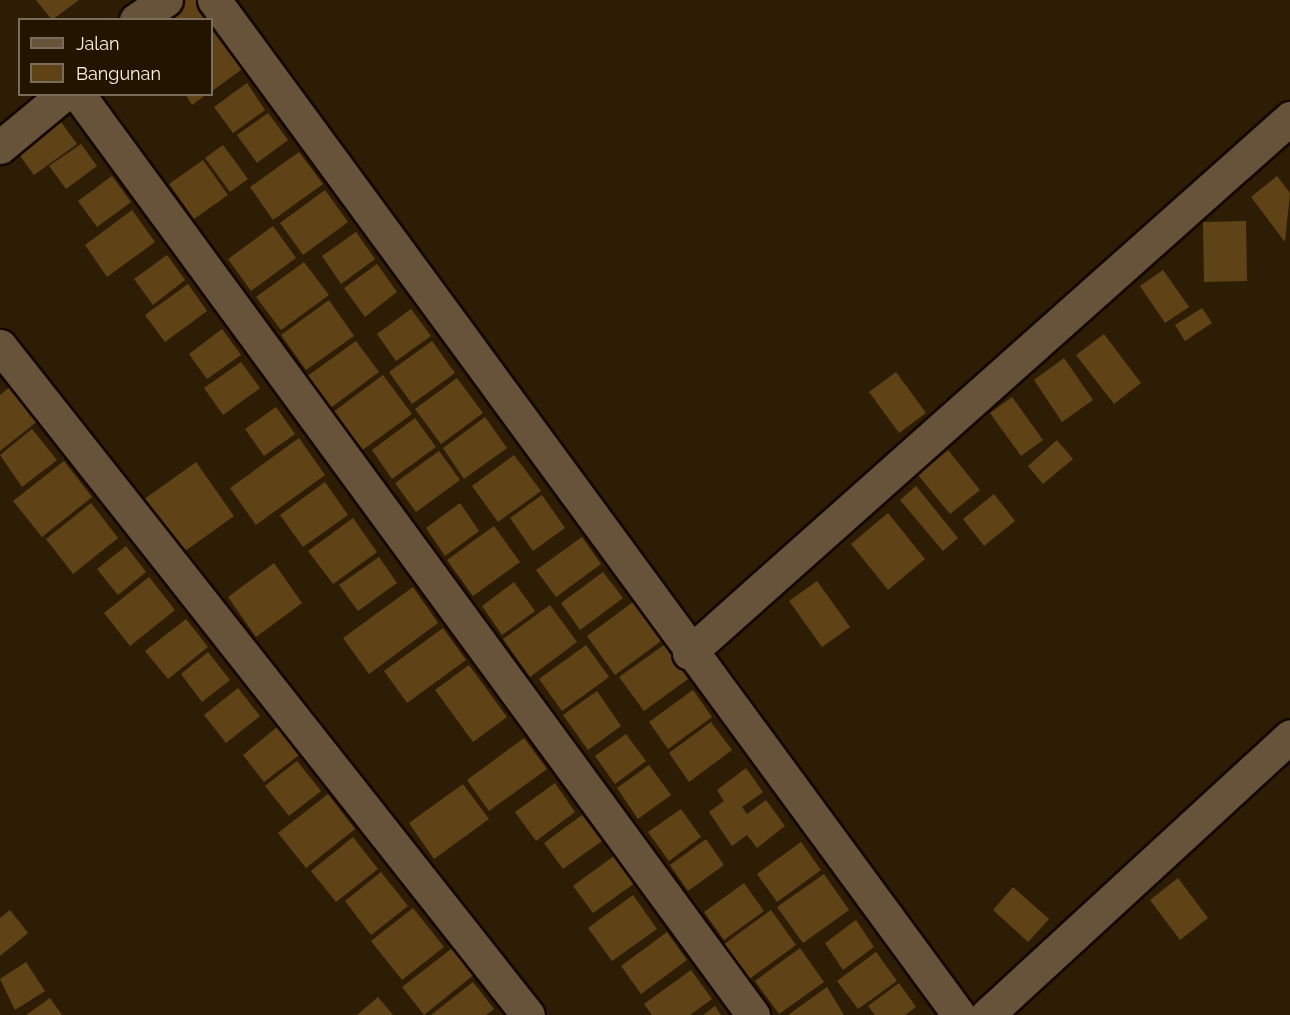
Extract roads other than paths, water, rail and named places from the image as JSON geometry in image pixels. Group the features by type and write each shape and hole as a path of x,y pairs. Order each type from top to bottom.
{"street":[{"path":"119,0 133,18"},
{"path":"138,18 166,0"},
{"path":"214,0 689,653 959,1015"},
{"path":"0,147 62,96"},
{"path":"79,96 753,1015"},
{"path":"689,653 1290,118"},
{"path":"0,346 528,1015"},
{"path":"987,1015 1290,736"}]}
